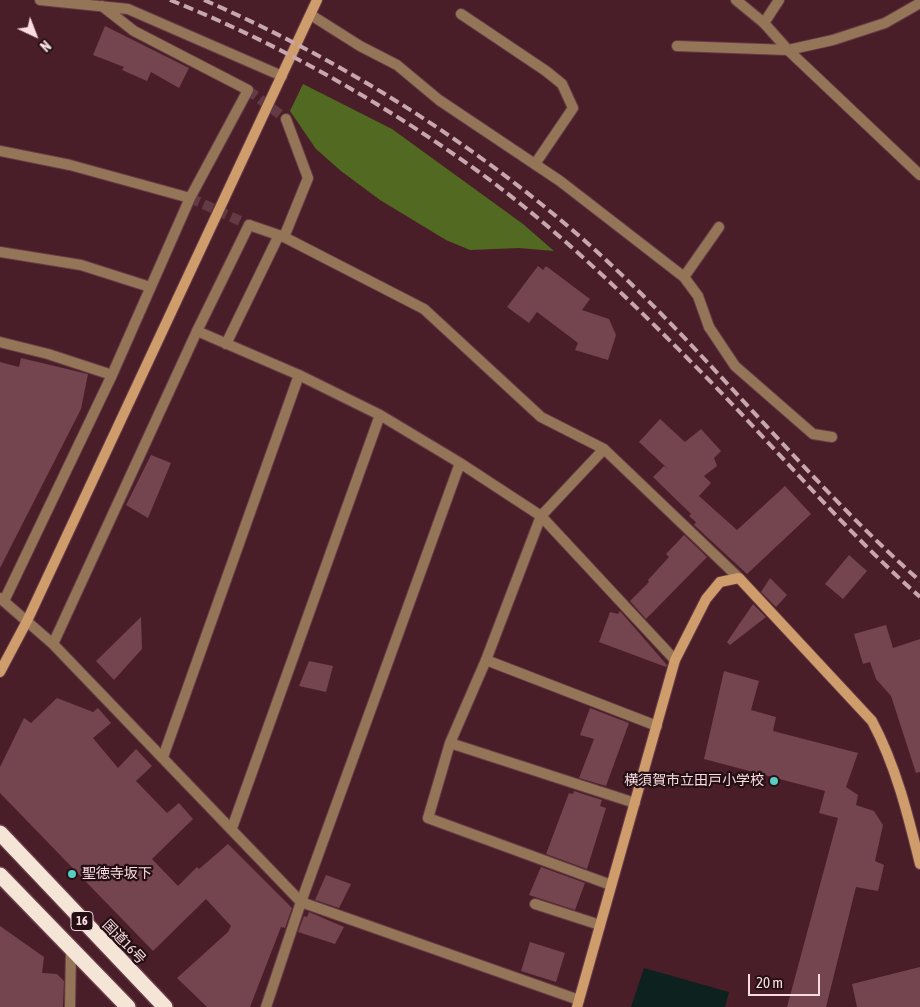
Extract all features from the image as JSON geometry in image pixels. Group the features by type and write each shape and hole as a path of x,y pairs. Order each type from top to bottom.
{"highway":[{"name":"国道16号","path":"0,833 165,1007"},
{"name":"16","path":"0,875 128,1007"}],"street":[{"path":"40,0 128,9 282,76"},
{"path":"0,672 26,621 317,0"},
{"path":"736,0 764,23 788,50 920,175"},
{"path":"764,23 779,0"},
{"path":"677,46 788,50 833,40 885,23 920,3"},
{"path":"102,6 134,31 248,90 190,198 112,375 2,599 53,644 232,828 301,902 578,1003 675,660 706,599 720,582 739,578"},
{"path":"461,14 546,71 562,84 573,108 535,164"},
{"path":"310,15 360,46 397,65 439,100 535,164 684,276 698,296 709,327 735,366 813,434 832,437"},
{"path":"226,344 282,236 308,178 286,119"},
{"path":"0,151 70,165 190,198"},
{"path":"53,644 197,331 249,225 282,236 424,309 541,416 604,449 739,578 872,721 887,748 906,807 920,864"},
{"path":"684,276 719,227"},
{"path":"0,252 81,265 150,287"},
{"path":"197,331 299,375 380,415 460,463 541,516 675,660"},
{"path":"0,342 48,354 112,375"},
{"path":"163,757 299,375"},
{"path":"232,828 380,415"},
{"path":"604,449 541,516 486,660 450,743 428,818 611,885"},
{"path":"266,1007 301,902 460,463"},
{"path":"486,660 657,726"},
{"path":"450,743 635,803"},
{"path":"535,904 600,925"},
{"path":"70,1007 71,949"}],"green space":[{"path":"303,84 392,129 523,224 554,251 519,248 470,250 446,240 380,200 341,171 316,149 290,111"}],"water":[{"path":"644,968 729,992 725,1007 631,1007"}],"building":[{"path":"105,26 189,68 179,88 151,72 147,81 122,70 124,67 93,55"},
{"path":"538,266 543,270 546,266 590,299 582,310 609,319 616,335 608,360 575,350 578,343 537,312 529,323 507,307"},
{"path":"21,358 88,374 81,409 0,568 0,362 19,367"},
{"path":"660,419 685,442 701,429 721,451 714,458 717,466 704,476 711,483 699,496 737,530 785,486 811,514 747,574 694,525 696,522 689,516 691,514 653,477 664,466 668,469 639,442"},
{"path":"151,455 171,463 148,518 126,505"},
{"path":"684,535 707,557 646,619 630,601 649,582 648,580 669,557 666,554"},
{"path":"849,555 867,571 843,599 825,584"},
{"path":"770,578 787,595 776,607 761,592"},
{"path":"753,604 766,617 730,645 727,642"},
{"path":"620,611 667,665 666,667 599,642 610,612 618,614"},
{"path":"141,617 142,649 114,680 96,661"},
{"path":"886,625 893,648 920,639 920,772 916,773 891,696 876,679 870,662 863,664 854,634"},
{"path":"309,661 333,666 326,692 299,686"},
{"path":"724,671 759,681 751,710 776,717 773,731 858,753 846,787 858,795 856,805 874,811 883,825 875,861 884,865 878,891 856,887 826,1007 787,1007 838,818 819,813 825,791 704,759"},
{"path":"57,698 93,712 98,708 111,723 93,738 118,768 136,749 152,766 136,781 167,813 179,803 193,819 152,859 178,886 197,867 199,869 228,844 292,908 285,928 281,927 250,1007 207,1007 177,978 228,932 231,926 206,899 153,951 0,793 0,767 24,718 31,723"},
{"path":"590,708 629,723 606,786 579,778 594,739 580,735"},
{"path":"574,791 602,800 600,806 606,808 587,869 546,854 569,793 573,794"},
{"path":"541,867 585,883 575,910 529,895"},
{"path":"326,875 351,884 339,908 315,900"},
{"path":"309,912 344,927 335,944 298,932 304,916 307,917"},
{"path":"0,926 44,957 42,973 57,974 64,981 63,1007 0,1007"},
{"path":"530,942 565,953 556,982 521,971"},
{"path":"920,967 920,1007 857,1007 852,984"}],"tunnel":[{"path":"248,90 286,119"},
{"path":"190,198 249,225"}],"railway":[{"path":"170,0 251,36 368,99 406,122 479,172 538,218 650,321 730,402 863,543 920,597"},
{"path":"204,0 312,52 364,82 466,147 515,183 606,260 646,299 686,339 800,463 879,543 920,581"}],"place":[{"name":"横須賀市立田戸小学校","path":"774,781"},
{"name":"聖徳寺坂下","path":"72,874"}]}
